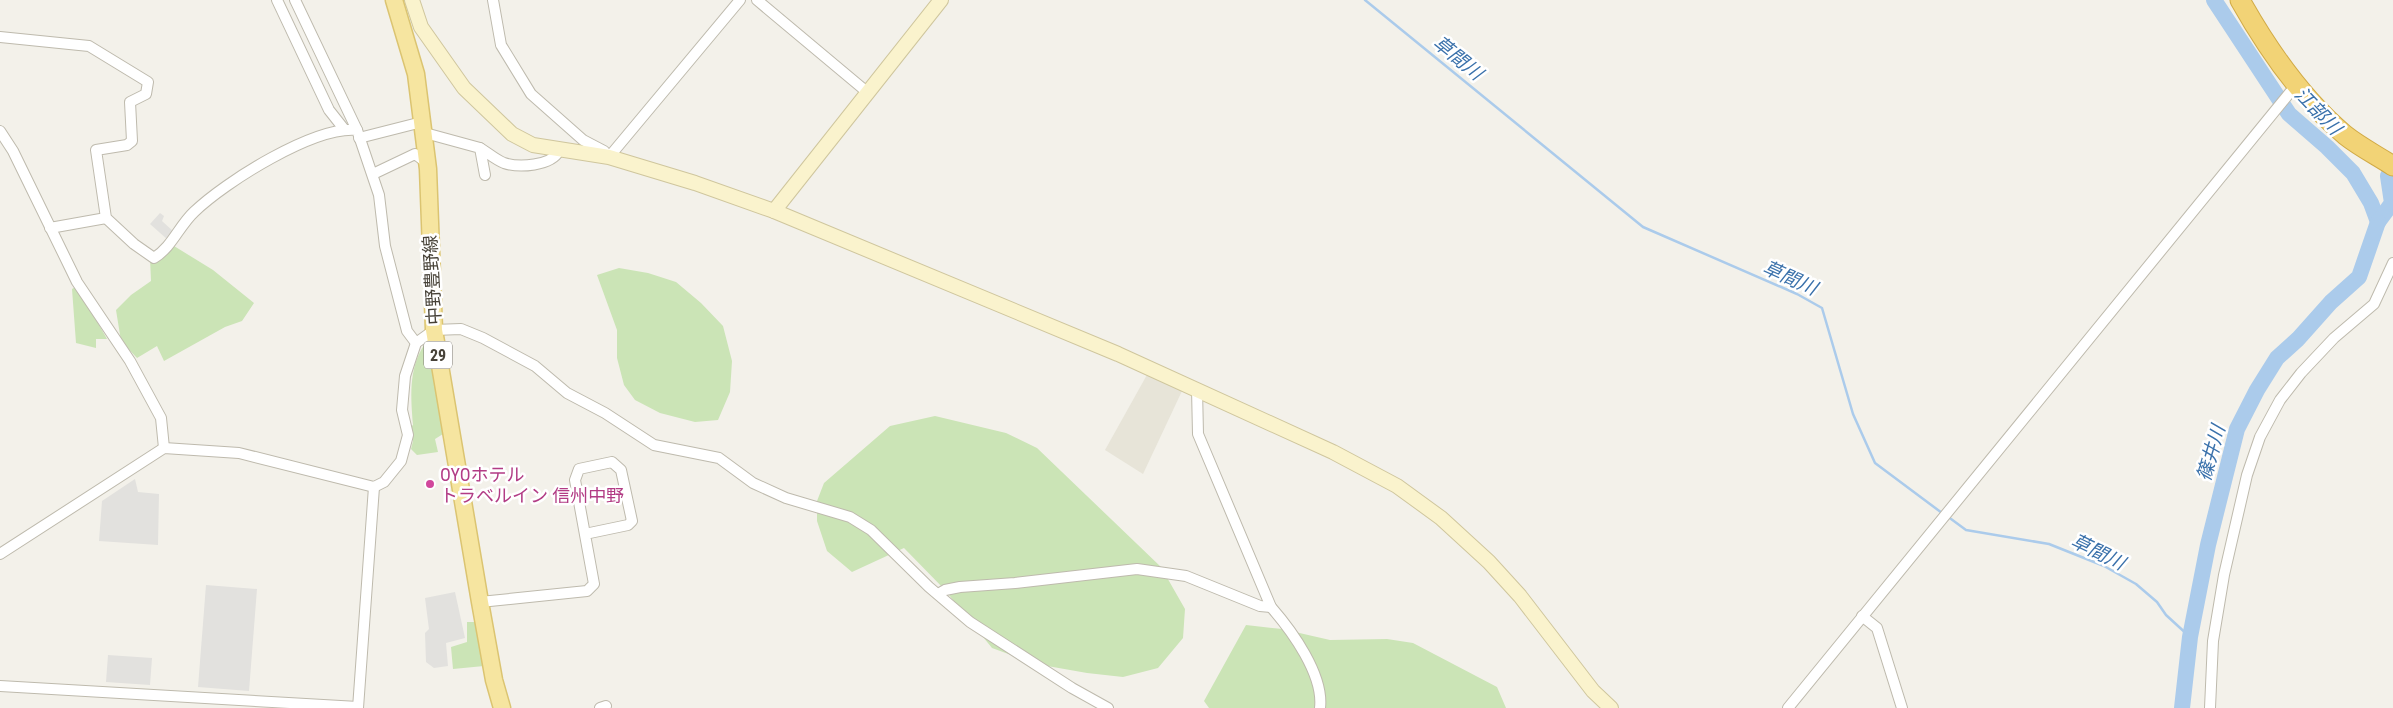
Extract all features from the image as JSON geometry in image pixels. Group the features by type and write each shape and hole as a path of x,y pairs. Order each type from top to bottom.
{"highway":[{"path":"2240,0 2256,28 2296,85 2346,135 2393,166"}],"main road":[{"name":"中野豊野線","path":"394,0 416,74 427,163 434,330 494,680 502,708"}],"street":[{"path":"277,0 329,110 344,129 358,134 424,128 480,148 502,162 518,166 542,162 556,156 559,150"},
{"path":"295,0 358,134 379,195 385,246 407,331 416,344"},
{"path":"412,0 421,27 464,88 512,134 533,145 609,157 695,183 774,212 1072,335 1197,389 1367,468 1397,486 1441,518 1490,562 1520,596 1593,691 1611,708"},
{"path":"493,0 501,45 531,94 583,140 604,151 609,157"},
{"path":"609,157 740,0"},
{"path":"757,0 867,92"},
{"path":"774,212 941,0"},
{"path":"0,37 89,46 148,82 146,94 130,102 132,141 128,144 96,150 106,218 134,244 154,258 163,252 194,212 219,193 280,152 344,129"},
{"path":"1788,708 2296,85"},
{"path":"0,131 13,151 77,282 130,361 161,418 164,448"},
{"path":"480,148 485,175"},
{"path":"372,174 415,154 427,163"},
{"path":"50,228 106,218"},
{"path":"2210,708 2213,641 2224,575 2247,475 2260,437 2280,400 2301,372 2334,338 2374,304 2393,263"},
{"path":"0,554 164,448 239,454 374,487 384,482 401,461 408,435 402,410 405,376 416,344 434,330 461,329 483,338 535,366 567,393 605,413 654,445 719,458 752,483 786,498 850,517 871,530 970,622 1002,644 1108,708"},
{"path":"1197,389 1198,434 1271,607 1287,625 1313,672 1320,691 1320,708"},
{"path":"480,602 586,591 594,584 575,480 579,468 612,462 621,470 632,521 628,525 585,534"},
{"path":"0,686 358,707 374,487"},
{"path":"938,594 945,590 960,587 1137,570 1186,576 1260,606 1271,607"},
{"path":"1862,616 1877,628 1902,708"}],"shaded area":[{"path":"160,213 164,216 162,221 174,232 168,240 150,224"},
{"path":"1148,373 1182,391 1143,474 1105,450"},
{"path":"135,479 138,492 159,494 158,545 99,541 102,501"},
{"path":"206,585 257,589 249,691 198,687"},
{"path":"455,592 465,638 446,643 448,666 434,668 426,662 425,633 429,629 425,598"},
{"path":"108,655 152,658 150,685 106,682"}],"green space":[{"path":"174,246 213,270 254,303 242,321 225,327 164,361 157,346 137,358 121,341 116,310 131,295 151,281 150,258 164,257"},
{"path":"619,268 648,273 676,282 701,303 723,326 732,361 730,392 718,420 695,422 660,413 635,400 624,385 617,358 617,330 597,275"},
{"path":"77,286 107,339 96,339 96,348 76,343 72,289"},
{"path":"424,345 428,345 430,352 443,434 435,439 438,452 417,455 411,449 413,441 409,428 413,425 413,374 415,364"},
{"path":"935,416 1006,433 1037,448 1161,567 1185,609 1183,638 1158,668 1123,677 1036,664 992,648 945,590 904,548 852,572 827,551 817,521 817,501 824,483 890,426"},
{"path":"467,622 476,622 484,666 453,669 451,647 467,642"},
{"path":"1246,625 1282,629 1330,640 1387,639 1413,643 1497,687 1506,708 1209,708 1204,701"}],"waterway":[{"name":"草間川","path":"1365,0 1643,227 1797,294 1822,308 1853,414 1875,463 1942,513"},
{"name":"江部川","path":"2214,0 2289,114 2353,173 2371,203 2378,222"},
{"path":"2378,222 2392,203 2388,176 2393,167"},
{"name":"篠井川","path":"2182,708 2190,637 2208,545 2237,429 2257,390 2277,358 2298,339 2331,302 2359,277 2378,222"},
{"name":"草間川","path":"1947,516 1966,530 2049,544 2104,566 2136,584 2157,602 2166,615 2190,637"}],"place":[{"name":"OYOホテル トラベルイン 信州中野","path":"430,484"}]}
